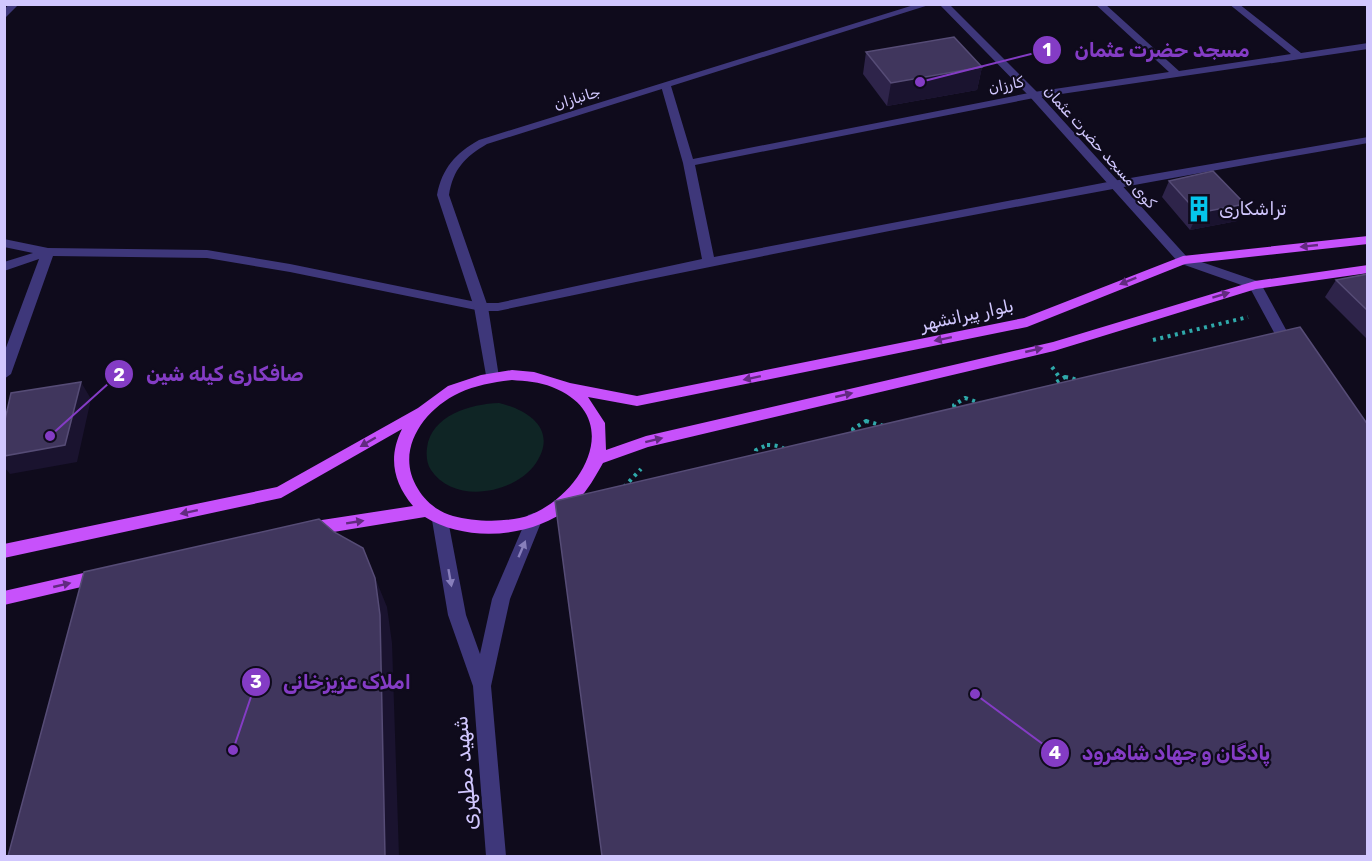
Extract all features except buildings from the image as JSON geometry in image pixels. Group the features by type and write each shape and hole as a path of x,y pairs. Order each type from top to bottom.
{"main road":[{"name":"بلوار پیرانشهر","path":"568,388 637,401 1016,324 1183,260 1368,240"},
{"path":"599,458 646,441 1054,346 1256,285 1368,269"},
{"path":"4,551 281,492 419,413 456,387 492,377 512,375 539,378 568,388 583,400 595,418 601,439 599,458 585,484 564,503 534,520 490,526 435,515 297,531"},
{"path":"419,413 401,445 399,465 417,501 435,515"},
{"path":"4,598 122,571"}],"street":[{"path":"4,16 15,4"},
{"name":"جانبازان","path":"492,377 482,307 443,195 445,177 462,154 483,142 928,4"},
{"name":"کوی مسجد حضرت عثمان","path":"943,4 1034,94 1183,260"},
{"path":"1099,4 1177,74"},
{"path":"1233,4 1298,55"},
{"name":"کارزان","path":"689,163 1034,94 1368,46"},
{"path":"666,86 689,163 709,262"},
{"path":"4,243 48,252 207,254 290,268 482,307 498,307 709,262 1113,184 1368,140"},
{"path":"4,267 48,252"},
{"path":"4,374 48,252"},
{"path":"1183,260 1256,285 1284,341 1298,360"},
{"path":"435,515 456,615 482,686"},
{"path":"482,686 501,599 534,520"},
{"name":"شهید مطهری","path":"482,686 496,856"}],"path":[{"path":"1050,365 1060,378 1075,379 1084,384 1095,382"},
{"path":"1060,378 1055,383 1055,390 1063,397 1078,399 1087,392 1084,384"},
{"path":"1044,393 1055,390"},
{"path":"965,398 976,400 986,406 987,418 978,423 967,422 955,413 954,405 965,398"},
{"path":"1078,399 1084,409"},
{"path":"887,429 888,442 879,448 861,446 852,434 856,425 866,421 878,423 887,429 898,427"},
{"path":"773,482 769,473 754,464 756,450 773,445 788,452 799,450"},
{"path":"769,473 786,470 791,461 788,452"},
{"path":"620,492 631,490"}],"green space":[{"path":"499,403 530,416 542,431 544,441 536,463 526,474 500,488 469,491 454,488 441,481 431,470 427,457 430,437 436,427 465,409"}],"place":[{"name":"مسجد حضرت عثمان","path":"920,82"},
{"name":"تراشکاری","path":"1199,209"},
{"name":"صافکاری کیله شین","path":"50,436"},
{"name":"پادگان و جهاد شاهرود","path":"975,694"},
{"name":"املاک عزیزخانی","path":"233,750"}]}
